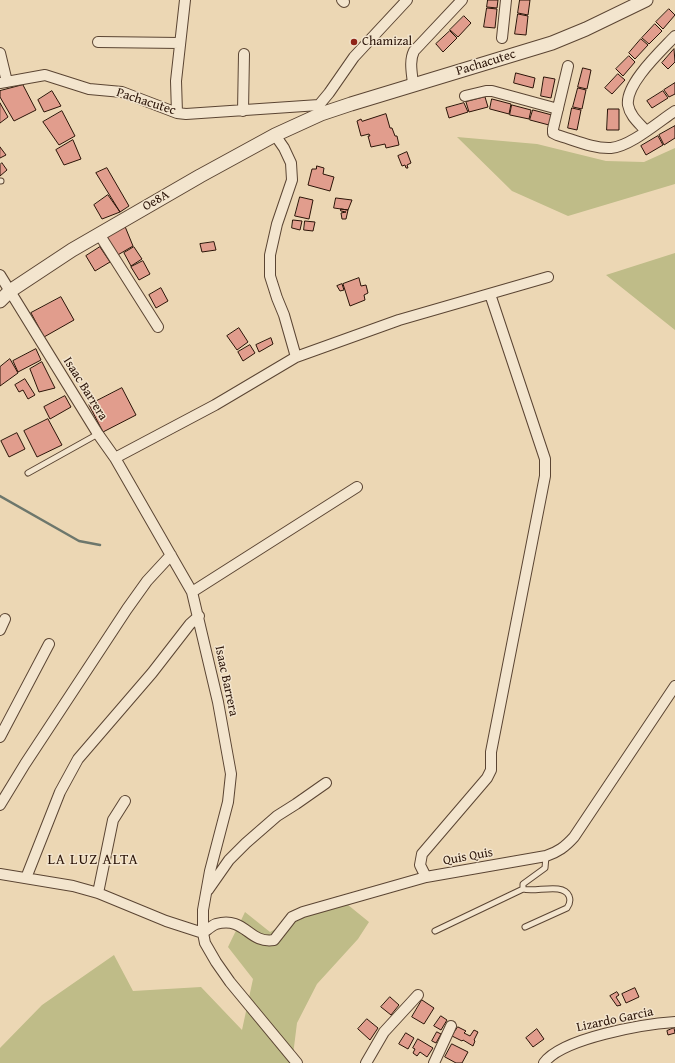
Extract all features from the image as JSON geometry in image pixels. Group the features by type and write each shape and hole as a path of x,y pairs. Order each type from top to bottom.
{"street":[{"path":"177,113 176,81 185,0"},
{"path":"320,110 329,93 354,57 407,0"},
{"path":"413,84 411,61 414,51 462,0"},
{"path":"502,38 506,0"},
{"name":"Pachacutec","path":"3,83 45,75 89,89 122,92 177,113 194,114 243,111 320,110 552,43 586,29 646,0"},
{"path":"646,131 632,115 628,106 628,98 644,70 675,36"},
{"path":"98,42 180,43"},
{"path":"0,53 3,83"},
{"path":"243,111 244,54"},
{"path":"568,66 553,133 596,146 611,148 624,144 675,111"},
{"path":"465,96 492,91 558,109"},
{"name":"Oe8A","path":"0,301 10,291 99,234 320,110"},
{"path":"275,135 284,148 291,163 292,180 277,224 270,256 270,276 284,315 296,357"},
{"path":"99,234 158,327"},
{"name":"Isaac Barrera","path":"0,275 98,434 115,458 192,592 199,616 218,702 231,774 228,802 210,871 203,910 203,933"},
{"path":"115,458 215,405 296,357 399,320 548,278"},
{"path":"426,877 420,865 422,854 480,787 491,770 491,752 545,476 545,459 490,294"},
{"path":"192,592 357,488"},
{"path":"0,805 24,764 127,609 147,581 171,555"},
{"path":"26,878 60,792 78,759 152,673 190,624 199,616"},
{"path":"0,630 5,619"},
{"path":"0,737 49,644"},
{"name":"Quis Quis","path":"203,933 215,924 237,924 257,938 266,941 274,940 292,917 303,912 426,877 546,856 557,852 567,845 574,837 675,686"},
{"path":"207,891 229,860 246,843 277,816 326,783"},
{"path":"98,893 113,820 125,801"},
{"path":"0,874 73,886 98,893 166,921 203,933 205,943 230,982 297,1063"},
{"path":"366,1063 384,1032 418,995"},
{"name":"Lizardo Garcia","path":"544,1063 560,1050 579,1041 632,1028 675,1022"},
{"path":"434,1063 451,1026"}],"lane":[{"path":"28,473 98,434"},
{"path":"523,889 523,884 545,868 546,856"},
{"path":"435,931 523,889 556,889 567,893 570,904 567,908 525,927"}],"shaded area":[{"path":"457,137 537,144 606,161 644,162 675,148 675,184 568,216 512,191"},
{"path":"675,253 675,330 606,275"},
{"path":"337,896 369,922 358,939 317,984 297,1023 293,1055 297,1063 0,1063 0,1048 42,1005 114,955 133,991 201,987 242,1030 253,979 228,947 245,912 270,932"}],"building":[{"path":"488,0 498,0 497,8 487,7"},
{"path":"520,0 530,0 528,15 518,13"},
{"path":"487,8 497,9 495,28 484,27"},
{"path":"669,9 675,15 663,29 656,22"},
{"path":"518,14 528,16 526,35 515,34"},
{"path":"464,16 471,23 458,37 450,30"},
{"path":"655,24 662,31 649,44 642,38"},
{"path":"450,31 457,38 443,52 436,44"},
{"path":"641,39 648,45 635,59 629,53"},
{"path":"674,49 675,62 668,69 662,63"},
{"path":"629,56 635,62 623,76 616,69"},
{"path":"583,68 591,70 587,89 578,87"},
{"path":"516,73 535,78 533,88 514,83"},
{"path":"618,74 625,80 612,94 605,88"},
{"path":"544,77 555,79 551,98 541,96"},
{"path":"675,83 675,94 669,97 664,90"},
{"path":"23,85 36,110 14,121 0,97 0,91"},
{"path":"578,88 586,90 582,109 573,107"},
{"path":"52,91 61,106 44,112 38,100"},
{"path":"663,91 668,98 652,108 647,101"},
{"path":"485,97 488,107 469,112 466,102"},
{"path":"492,99 511,104 509,114 490,109"},
{"path":"0,103 8,117 0,123"},
{"path":"464,103 468,112 449,118 446,108"},
{"path":"512,105 531,110 529,119 510,115"},
{"path":"572,108 581,110 577,130 568,128"},
{"path":"608,109 619,109 619,130 607,130"},
{"path":"533,110 552,115 549,125 530,120"},
{"path":"62,111 75,136 59,145 43,122"},
{"path":"386,114 390,128 392,128 395,136 397,136 399,145 386,148 385,144 371,147 368,136 370,136 369,134 361,136 357,121"},
{"path":"675,126 675,138 664,145 659,135"},
{"path":"658,136 663,145 646,155 641,146"},
{"path":"73,140 81,159 64,165 56,150"},
{"path":"0,147 6,155 0,158"},
{"path":"407,152 411,163 407,165 408,168 406,168 405,165 402,166 398,156"},
{"path":"2,163 7,170 0,176 0,165"},
{"path":"317,166 324,168 323,174 334,177 330,191 308,185 312,169 316,169"},
{"path":"107,168 129,206 120,212 96,173"},
{"path":"108,195 120,212 102,219 94,205"},
{"path":"300,197 313,200 309,219 295,216"},
{"path":"336,198 352,200 348,210 334,208"},
{"path":"341,209 348,210 346,219 342,219 341,213 346,212 341,211"},
{"path":"293,220 302,221 300,230 292,228"},
{"path":"305,221 315,222 313,231 304,230"},
{"path":"124,224 133,246 116,256 103,240"},
{"path":"214,242 216,250 202,252 200,244"},
{"path":"100,247 110,262 95,271 86,256"},
{"path":"134,247 142,259 131,266 124,253"},
{"path":"143,261 150,274 139,280 131,267"},
{"path":"359,278 361,286 366,285 368,293 364,295 365,300 350,306 343,284"},
{"path":"342,284 344,290 340,291 337,286"},
{"path":"161,288 168,301 156,308 149,295"},
{"path":"61,297 74,320 44,337 31,313"},
{"path":"239,328 248,342 237,350 227,336"},
{"path":"271,338 273,344 259,352 256,345"},
{"path":"250,345 255,353 243,361 238,352"},
{"path":"36,349 41,360 18,372 13,361"},
{"path":"10,359 18,373 0,386 0,367"},
{"path":"42,362 55,388 39,392 30,369"},
{"path":"25,379 35,395 28,399 23,390 19,392 15,385"},
{"path":"122,388 136,415 103,432 89,405"},
{"path":"65,396 71,407 50,419 44,407"},
{"path":"48,419 62,445 37,457 24,431"},
{"path":"17,433 25,449 9,457 1,441"},
{"path":"635,988 639,997 626,1003 622,994"},
{"path":"617,992 619,995 616,997 621,1005 617,1006 610,996"},
{"path":"390,997 399,1005 391,1015 381,1007"},
{"path":"422,1000 434,1008 424,1024 412,1017"},
{"path":"441,1016 447,1020 441,1030 434,1026"},
{"path":"367,1019 378,1028 370,1040 358,1029"},
{"path":"458,1027 466,1031 464,1033 470,1036 474,1030 478,1032 473,1046 452,1036"},
{"path":"674,1028 675,1033 668,1035 667,1031"},
{"path":"537,1029 544,1039 533,1047 526,1038"},
{"path":"437,1032 441,1034 436,1043 432,1041"},
{"path":"406,1033 414,1038 408,1049 399,1044"},
{"path":"418,1039 433,1048 427,1057 420,1052 417,1056 413,1053 415,1049 413,1048"},
{"path":"452,1044 468,1052 462,1063 456,1063 445,1057"}],"waterway":[{"path":"0,496 79,541 100,545"}],"place":[{"name":"Chamizal","path":"354,42"}],"district":[{"name":"LA LUZ ALTA","path":"93,860"}]}
